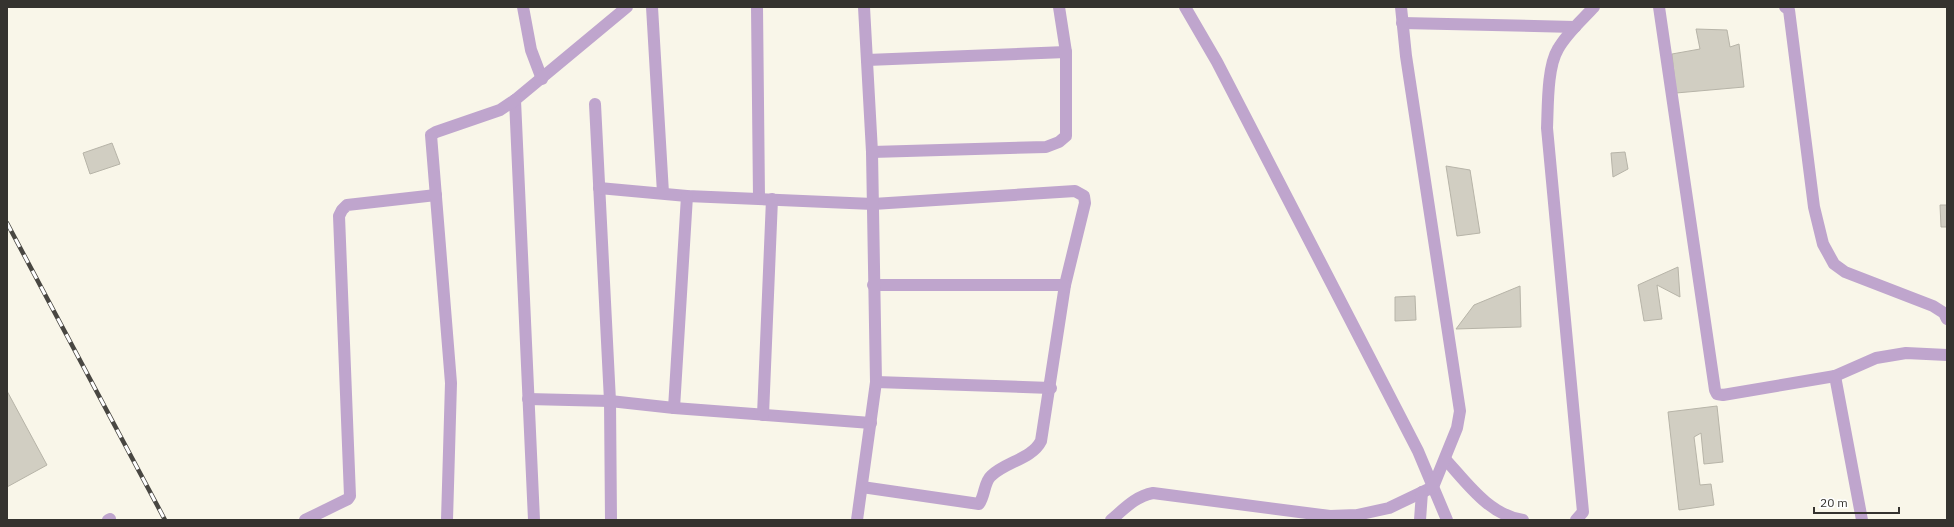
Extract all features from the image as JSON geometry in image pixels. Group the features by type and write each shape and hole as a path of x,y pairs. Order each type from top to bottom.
{"street":[{"path":"522,7 531,50 542,79"},
{"path":"448,520 451,383 431,135 500,110 542,79 626,7"},
{"path":"652,7 663,193"},
{"path":"757,7 758,198"},
{"path":"857,520 876,382 872,152 864,7"},
{"path":"872,152 1046,147 1059,142 1066,136 1066,52 1059,7"},
{"path":"1185,7 1217,62 1418,451 1447,520"},
{"path":"1111,520 1126,506 1144,494 1153,493 1330,518 1357,515 1389,508 1433,487 1457,428 1460,411 1402,23 1401,7"},
{"path":"1576,520 1583,512 1547,128 1549,82 1557,50 1575,27 1594,7"},
{"path":"1655,7 1666,7"},
{"path":"1659,7 1715,390 1717,394 1723,395 1835,376 1876,358 1906,353 1947,355"},
{"path":"1784,7 1789,10 1814,207 1823,244 1834,264 1844,272 1933,306 1944,313 1947,319"},
{"path":"1402,23 1575,27"},
{"path":"868,60 1066,52"},
{"path":"515,100 534,520"},
{"path":"595,104 610,401 611,520"},
{"path":"599,188 687,196 772,198 873,204 1075,191 1084,196 1085,203 1065,285 1051,388 1041,441 1037,448 1000,468 989,477 979,504 862,487"},
{"path":"305,520 348,500 350,496 339,216 347,205 436,195"},
{"path":"674,408 687,196"},
{"path":"763,415 772,198"},
{"path":"874,285 1065,285"},
{"path":"1835,376 1862,520"},
{"path":"876,382 1051,388"},
{"path":"528,399 610,401 674,408 871,423"},
{"path":"1445,459 1476,492 1495,509 1513,518 1523,520"},
{"path":"1420,520 1422,492"}],"building":[{"path":"1696,29 1727,30 1730,47 1739,44 1744,87 1676,93 1672,54 1700,49"},
{"path":"112,143 120,164 90,174 83,153"},
{"path":"1625,152 1628,169 1613,177 1611,153"},
{"path":"1446,166 1470,170 1480,233 1457,236"},
{"path":"1940,205 1947,205 1947,227 1941,227"},
{"path":"1678,267 1680,297 1657,285 1662,319 1644,321 1638,285"},
{"path":"1520,286 1521,327 1456,329 1474,305"},
{"path":"1415,296 1416,320 1395,321 1395,297"},
{"path":"7,391 47,465 7,487"},
{"path":"1717,406 1723,462 1704,464 1701,433 1694,437 1700,485 1711,484 1714,505 1679,510 1668,412"}],"railway":[{"path":"7,223 165,520"}]}
